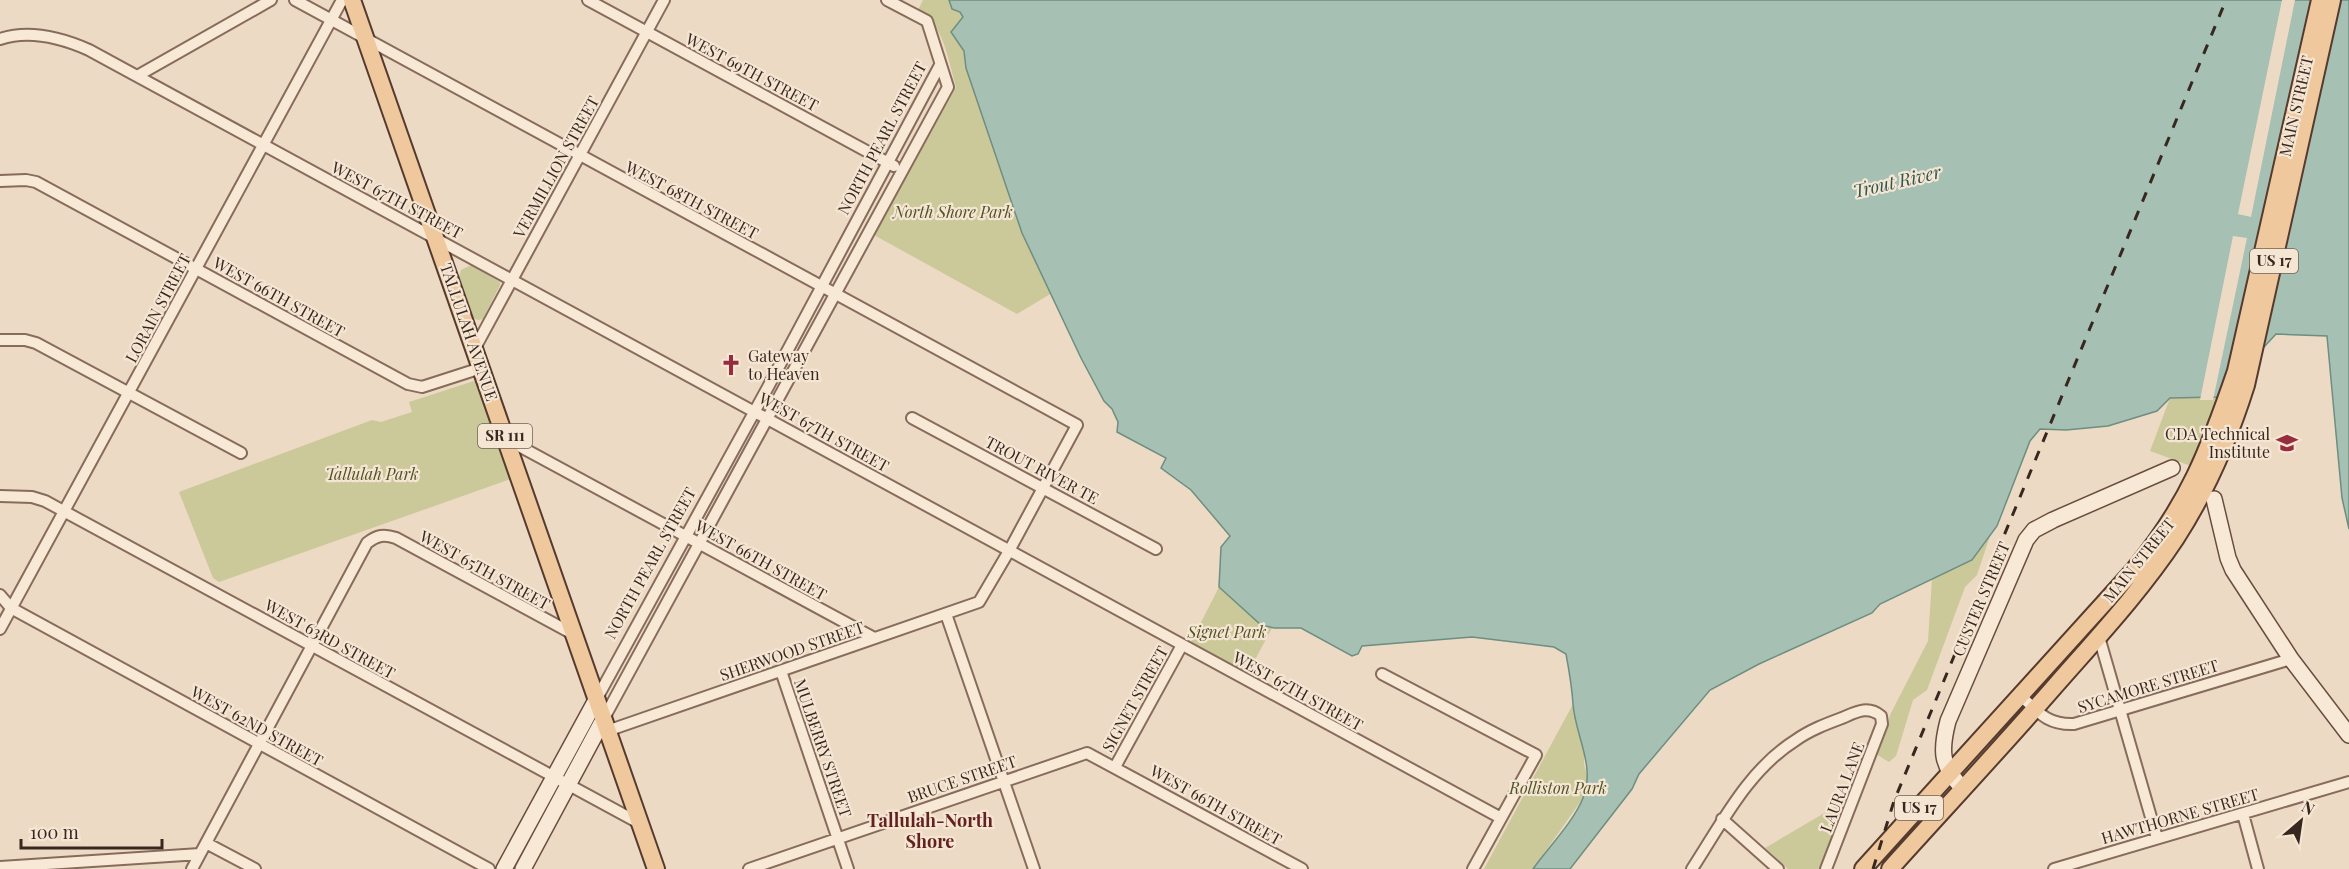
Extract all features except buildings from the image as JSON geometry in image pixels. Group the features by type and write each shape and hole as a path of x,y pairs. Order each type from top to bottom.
{"main road":[{"name":"TALLULAH AVENUE","path":"352,0 656,869"},
{"name":"MAIN STREET","path":"1863,869 2186,510 2236,370 2320,0"},
{"name":"MAIN STREET","path":"1898,866 2098,637 2160,562 2186,510 2226,443 2246,385 2332,0"}],"street":[{"path":"137,76 272,0"},
{"name":"WEST 68TH STREET","path":"294,0 1077,425 1043,488"},
{"name":"LORAIN STREET","path":"0,629 342,0"},
{"name":"WEST 69TH STREET","path":"588,0 902,171"},
{"name":"VERMILLION STREET","path":"475,348 664,0"},
{"path":"887,0 927,21 940,65"},
{"name":"WEST 67TH STREET","path":"0,39 23,34 46,36 67,40 89,50 1501,818"},
{"name":"NORTH PEARL STREET","path":"504,869 755,411 940,65"},
{"name":"NORTH PEARL STREET","path":"523,869 568,785 605,726 700,544 948,87 940,65"},
{"name":"WEST 66TH STREET","path":"0,181 36,182 414,387 430,385 481,368"},
{"path":"0,340 25,340 36,343 241,453"},
{"name":"TROUT RIVER TE","path":"912,418 1156,549"},
{"name":"WEST 66TH STREET","path":"506,439 874,639"},
{"name":"CUSTER STREET","path":"1963,789 1950,774 1943,754 1943,740 1948,721 2026,540 2034,530 2053,520 2172,468"},
{"path":"1009,551 1043,488"},
{"name":"WEST 63RD STREET","path":"0,496 32,497 64,511 641,825"},
{"path":"2214,499 2233,570 2291,659 2349,735"},
{"name":"WEST 65TH STREET","path":"313,646 367,543 380,535 396,538 574,635"},
{"name":"SHERWOOD STREET","path":"605,726 781,671 979,602 1009,551"},
{"path":"0,595 11,608"},
{"name":"WEST 62ND STREET","path":"11,608 489,869"},
{"path":"946,614 1035,869"},
{"path":"2098,637 2157,838"},
{"name":"SIGNET STREET","path":"1115,767 1182,645"},
{"path":"192,869 313,646"},
{"name":"SYCAMORE STREET","path":"2021,696 2049,720 2060,724 2074,724 2291,659"},
{"name":"MULBERRY STREET","path":"781,671 848,869"},
{"path":"1382,674 1536,755 1473,869"},
{"name":"LAURA LANE","path":"1722,819 1755,776 1777,753 1797,739 1858,711 1869,710 1881,716 1882,724 1826,869"},
{"name":"BRUCE STREET","path":"749,869 1087,753 1115,767"},
{"name":"WEST 66TH STREET","path":"1115,767 1302,869"},
{"name":"HAWTHORNE STREET","path":"2054,869 2349,782"},
{"path":"2242,814 2258,869"},
{"path":"1692,869 1722,819 1778,869"},
{"path":"206,843 255,869"},
{"path":"0,867 200,854"}],"green space":[{"name":"North Shore Park","path":"923,0 949,0 952,8 960,12 963,17 951,33 964,51 966,68 1022,233 1052,293 1017,314 874,235 956,87 939,33 927,16 918,10"},
{"path":"471,265 500,282 483,319 478,320 473,318 459,277 461,270"},
{"name":"Tallulah Park","path":"477,380 511,479 219,582 213,578 179,492 372,420 381,422 412,412 409,402"},
{"path":"2218,397 2191,466 2150,451 2170,398"},
{"path":"1990,536 1977,575 1965,587 1927,690 1913,700 1896,756 1889,762 1876,754 1891,713 1928,641 1932,579 1971,560"},
{"name":"Signet Park","path":"1219,587 1261,625 1272,628 1248,673 1191,642"},
{"name":"Rolliston Park","path":"1573,704 1588,778 1583,798 1533,869 1484,869"},
{"path":"1850,798 1825,869 1788,869 1765,848"}],"water":[{"name":"Trout River","path":"949,0 2349,0 2349,529 2342,498 2327,336 2276,334 2218,397 2170,398 2157,411 2108,426 2066,430 2040,429 2030,441 1997,526 1972,560 1880,604 1872,613 1759,664 1710,690 1639,774 1632,789 1570,869 1533,869 1574,816 1586,786 1586,762 1575,716 1566,654 1554,647 1472,637 1362,646 1358,654 1352,656 1301,628 1274,628 1261,625 1219,587 1221,547 1230,536 1191,490 1161,468 1166,458 1117,432 1118,422 1112,409 1104,401 1081,358 1022,233 966,68 964,51 951,32 963,17 960,12 952,9"}],"pier":[{"path":"2282,0 2295,0 2251,217 2238,214"},
{"path":"2233,236 2247,238 2213,400 2200,400"}],"railway":[{"path":"1873,869 1894,801 2226,0"}],"place":[{"name":"Gateway to Heaven","path":"731,365"},
{"name":"CDA Technical Institute","path":"2287,443"}],"district":[{"name":"Tallulah-North Shore","path":"930,831"}]}
